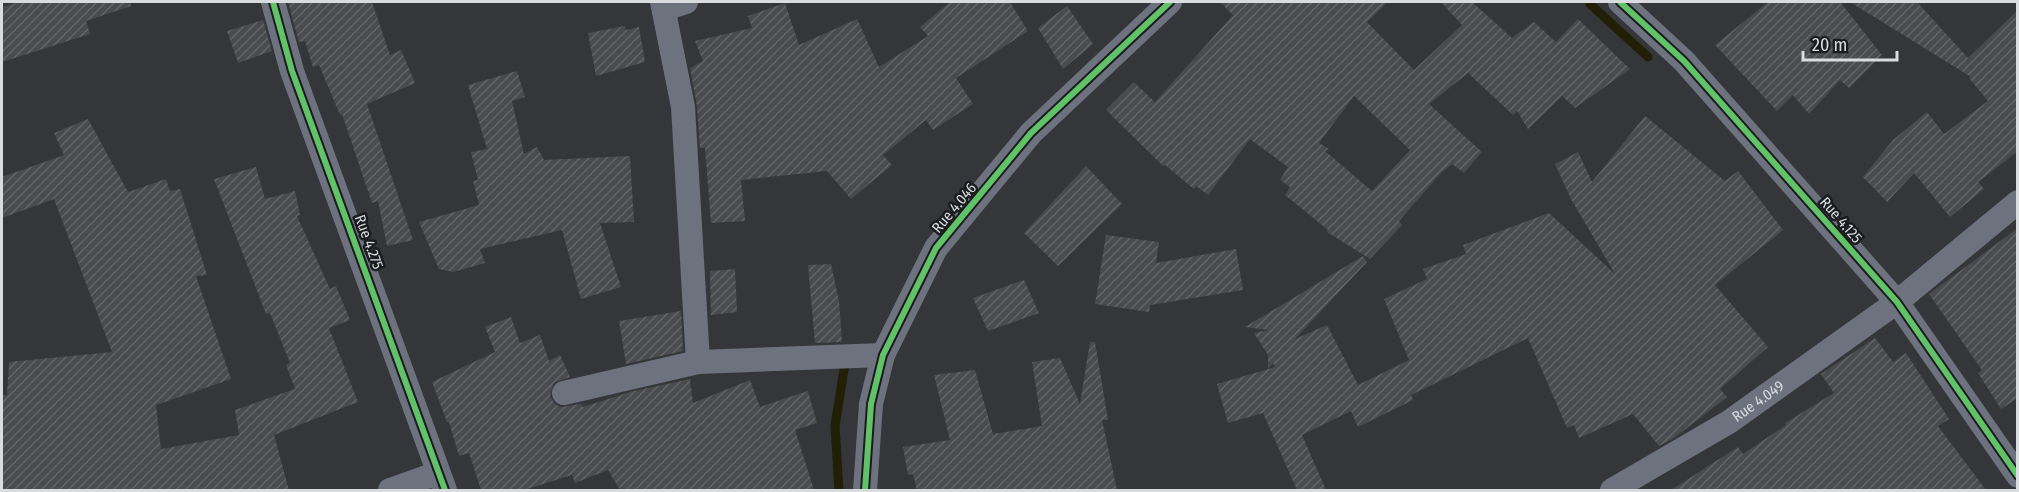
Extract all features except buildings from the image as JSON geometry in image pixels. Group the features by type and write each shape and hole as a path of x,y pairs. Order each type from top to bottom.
{"street":[{"name":"Rue 4.275","path":"273,2 292,71 442,482"},
{"name":"Rue 4.046","path":"865,490 871,404 883,355 936,248 1031,133 1170,2"},
{"name":"Rue 4.125","path":"1620,2 1684,62 1897,302 2018,476"},
{"path":"671,4 683,107 698,362"},
{"name":"Rue 4.049","path":"1612,490 1729,422 1897,302 2018,202"},
{"path":"564,393 698,362 883,355"},
{"path":"390,490 442,482"}],"waterway":[{"path":"1590,4 1648,57"},
{"path":"839,490 835,426 846,357"}],"cycle path":[{"path":"273,2 292,71 445,490"},
{"path":"865,490 871,404 883,355 936,248 1031,133 1170,2"},
{"path":"1620,2 1684,61 1897,302 2018,476"}]}
